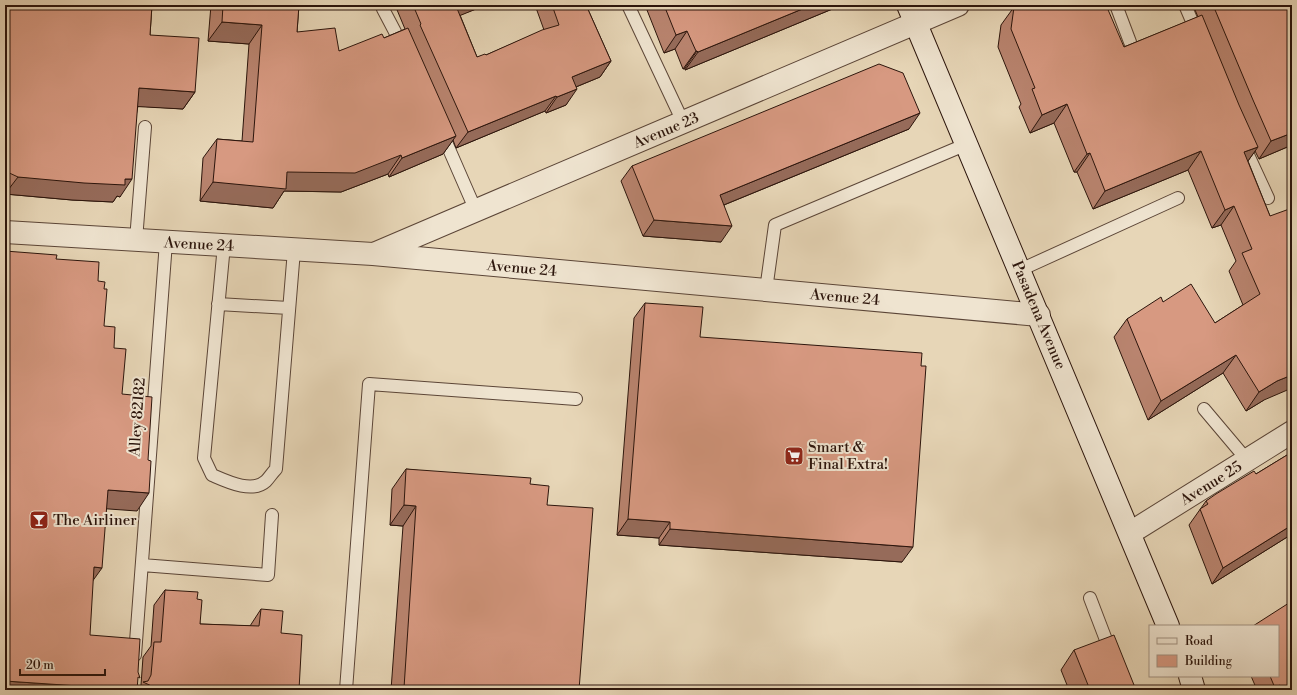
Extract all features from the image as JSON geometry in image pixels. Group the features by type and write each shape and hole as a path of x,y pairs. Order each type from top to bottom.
{"street":[{"name":"Avenue 23","path":"373,254 683,122 912,14 958,5"},
{"name":"Pasadena Avenue","path":"912,14 1168,625"},
{"name":"Avenue 24","path":"5,232 373,254 1039,315"},
{"name":"Avenue 25","path":"1130,533 1292,432"},
{"path":"1190,677 1194,690"}],"lane":[{"path":"628,5 683,122"},
{"path":"1116,5 1130,42"},
{"path":"1185,5 1200,41"},
{"path":"383,9 408,57"},
{"path":"438,124 476,211"},
{"path":"136,240 146,127"},
{"path":"1239,135 1268,198"},
{"path":"766,290 775,225 967,144"},
{"path":"1020,270 1178,198"},
{"name":"Alley 82182","path":"135,667 166,242"},
{"path":"224,245 204,458 212,475 234,485 253,487 265,482 276,469 294,250"},
{"path":"218,304 289,308"},
{"path":"346,690 369,384 576,399"},
{"path":"1204,409 1247,460"},
{"path":"142,566 268,574 272,515"},
{"path":"1090,598 1114,662"}],"building":[{"path":"9,5 152,5 150,35 199,38 195,92 139,88 132,179 125,179 125,185 18,177 5,171 5,69"},
{"path":"223,5 299,5 297,32 335,28 339,51 382,34 384,38 408,28 456,136 402,158 401,155 355,173 287,172 286,189 213,182 217,139 253,142 262,25 222,22"},
{"path":"413,5 457,5 456,6 477,57 486,55 542,30 559,25 552,5 586,5 611,61 572,77 577,89 468,132 420,25 421,24"},
{"path":"664,5 812,5 698,52 696,51 687,31 676,35"},
{"path":"1021,5 1106,5 1124,47 1202,15 1258,147 1244,152 1270,216 1292,208 1292,375 1277,381 1259,392 1236,355 1161,401 1127,319 1161,297 1163,302 1191,284 1215,323 1260,294 1242,253 1252,249 1234,206 1225,210 1201,151 1105,191 1090,153 1087,154 1067,104 1042,115 1032,89 1035,88 1011,29 1014,7"},
{"path":"1213,5 1292,5 1292,133 1271,141"},
{"path":"879,64 903,73 920,113 720,195 732,226 654,220 632,166"},
{"path":"5,251 57,255 56,259 99,262 98,281 105,282 104,289 107,289 104,326 115,327 114,348 126,349 122,394 152,397 148,460 151,461 149,493 108,490 102,568 94,567 90,635 140,639 138,672 140,678 138,677 137,690 5,681"},
{"path":"645,303 703,307 700,337 922,353 921,366 926,366 913,547 670,529 670,522 628,519"},
{"path":"1292,452 1292,525 1223,568 1200,509 1208,504 1206,501 1216,494 1254,471 1256,474"},
{"path":"406,469 531,478 530,484 549,486 547,505 593,508 579,690 428,690 404,688 416,506 404,505"},
{"path":"165,590 198,592 197,599 202,600 200,624 259,626 261,609 283,611 281,633 302,635 299,690 160,690 143,682 148,681 151,675 154,642 161,642"},
{"path":"1292,601 1292,690 1282,690 1280,685 1275,688 1270,677 1279,677 1279,625 1255,625"},
{"path":"1114,635 1136,690 1090,690 1074,650"}],"place":[{"name":"Smart & Final Extra!","path":"794,456"},
{"name":"The Airliner","path":"39,520"}]}
